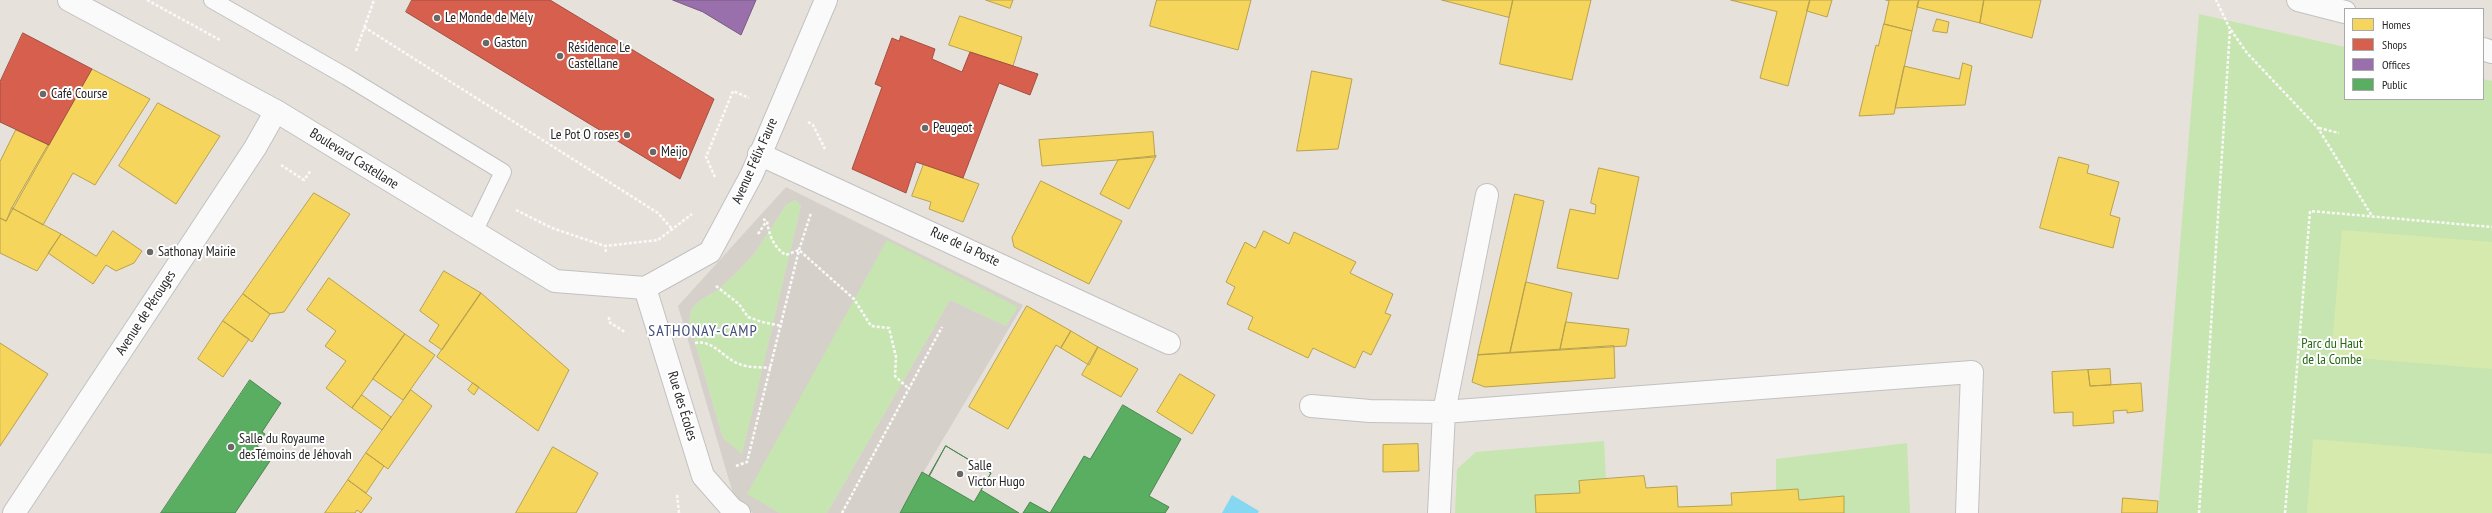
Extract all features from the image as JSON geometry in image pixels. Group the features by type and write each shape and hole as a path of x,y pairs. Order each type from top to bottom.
{"street":[{"name":"Boulevard Castellane","path":"69,0 276,111 555,281 645,288"},
{"name":"Avenue Félix Faure","path":"645,288 710,252 752,174 759,154 826,0"},
{"path":"2298,0 2344,12"},
{"name":"Avenue de Pérouges","path":"14,513 255,148 276,111"},
{"name":"Rue de la Poste","path":"759,154 1169,343"},
{"path":"1439,513 1444,412 1487,195"},
{"name":"Rue des Écoles","path":"645,288 703,476 732,509 739,513"},
{"path":"1311,406 1370,412 1444,412 1972,372 1968,513"}],"lane":[{"path":"212,0 347,77 503,172 474,232"}],"path":[{"path":"2216,0 2230,30 2247,53 2318,128 2372,216"},
{"path":"364,28 652,209 673,230"},
{"path":"2199,513 2230,30"},
{"path":"2318,128 2339,134"},
{"path":"2285,513 2310,211 2492,227"},
{"path":"754,240 767,221"},
{"path":"799,250 854,299 871,326 889,328 896,357 895,376 909,389"},
{"path":"712,283 739,304 748,317 762,322 782,326"},
{"path":"842,513 942,327"},
{"path":"691,344 701,342 711,344 726,358 743,366 771,368"}],"green space":[{"name":"Parc du Haut de la Combe","path":"2199,14 2344,47 2344,100 2484,100 2484,79 2492,81 2492,513 2158,513"},
{"path":"795,200 801,206 742,455 723,438 689,322 691,310 699,301 718,290 738,271 755,253 786,205"},
{"path":"2342,230 2492,242 2492,369 2331,356"},
{"path":"887,239 1019,307 1006,326 950,300 827,513 780,513 746,494"},
{"path":"2313,439 2492,454 2492,513 2307,513"},
{"path":"1604,441 1606,479 1579,481 1580,493 1536,495 1536,513 1455,513 1457,469 1476,452"},
{"path":"1907,443 1910,513 1844,513 1844,497 1799,500 1798,489 1776,490 1776,459"}],"shaded area":[{"path":"786,187 1023,305 899,513 827,513 950,300 1006,326 1018,307 887,240 747,494 780,513 753,513 736,504 678,306","holes":["795,200 801,206 742,454 723,438 689,322 691,310 699,301 718,290 755,253 786,205"]}],"water":[{"path":"1232,495 1259,511 1258,513 1222,513"}],"building: Homes":[{"path":"986,0 1013,0 1010,8"},
{"path":"1157,0 1251,0 1238,50 1150,26"},
{"path":"1442,0 1513,0 1509,17"},
{"path":"1513,0 1591,0 1572,80 1500,64"},
{"path":"1731,0 1810,0 1788,86 1760,78 1777,12"},
{"path":"1810,0 1832,0 1827,17 1807,11"},
{"path":"1886,0 1919,0 1912,31 1884,24 1889,1"},
{"path":"1919,0 1984,0 1980,23 1917,7"},
{"path":"1984,0 2041,0 2032,38 1980,23"},
{"path":"960,16 1022,37 1013,66 949,45"},
{"path":"1937,19 1949,22 1947,33 1933,31"},
{"path":"1884,24 1912,31 1894,114 1859,116 1876,45 1878,46"},
{"path":"1963,63 1972,66 1965,105 1895,108 1904,66 1959,79"},
{"path":"92,69 150,99 95,185 73,173 43,225 12,208"},
{"path":"1312,71 1352,79 1338,149 1297,151"},
{"path":"158,103 220,136 176,204 119,166"},
{"path":"16,130 49,145 6,221 0,218 0,162"},
{"path":"1153,132 1155,157 1042,166 1039,140"},
{"path":"1156,156 1129,209 1100,194 1118,160"},
{"path":"2059,157 2089,165 2087,173 2119,182 2110,215 2120,218 2113,248 2040,228"},
{"path":"924,164 979,184 963,222 929,209 931,202 912,196"},
{"path":"1599,168 1639,177 1618,279 1557,268 1570,209 1595,214 1596,205 1591,203"},
{"path":"1041,181 1122,221 1089,284 1014,247 1012,238"},
{"path":"314,193 350,214 284,312 270,314 243,294"},
{"path":"1515,194 1544,201 1510,353 1478,355"},
{"path":"12,208 61,234 37,271 0,253 0,218 6,221"},
{"path":"113,231 142,251 134,263 116,271 106,265 93,284 48,253 61,234 96,256"},
{"path":"1264,231 1289,244 1294,232 1356,262 1350,273 1393,294 1385,313 1391,315 1371,355 1363,351 1355,368 1313,348 1308,358 1248,329 1253,317 1227,304 1235,287 1226,282 1245,242 1255,248"},
{"path":"444,271 481,293 442,350 429,341 439,325 420,311"},
{"path":"329,278 405,334 352,408 326,388 346,361 325,346 336,331 307,310"},
{"path":"1526,282 1572,293 1560,350 1510,353"},
{"path":"481,293 569,370 538,431 437,357"},
{"path":"243,294 270,314 252,342 223,321"},
{"path":"1027,306 1071,331 1061,348 1056,345 1008,429 969,407"},
{"path":"223,321 249,339 223,377 198,359"},
{"path":"1566,322 1629,329 1626,346 1560,350"},
{"path":"1071,331 1098,347 1089,365 1061,348"},
{"path":"405,334 435,355 403,400 373,379"},
{"path":"0,343 48,374 0,446"},
{"path":"1614,346 1615,378 1485,387 1472,382 1478,355"},
{"path":"1098,347 1138,369 1121,397 1082,375"},
{"path":"2110,369 2111,385 2090,386 2088,370"},
{"path":"2088,370 2090,386 2141,383 2143,411 2127,413 2127,410 2113,411 2114,423 2073,426 2073,412 2054,413 2052,372"},
{"path":"1180,374 1215,395 1192,434 1157,412"},
{"path":"473,383 479,387 474,395 468,390"},
{"path":"411,390 432,406 388,469 366,453"},
{"path":"362,395 391,417 382,430 352,408"},
{"path":"1418,444 1419,471 1383,472 1383,445"},
{"path":"553,447 598,473 576,513 516,513"},
{"path":"366,453 384,466 366,493 348,480"},
{"path":"1644,476 1646,488 1677,486 1678,507 1732,505 1731,493 1798,489 1799,500 1844,496 1844,513 1536,513 1535,495 1580,493 1579,481"},
{"path":"348,480 372,498 361,513 357,510 355,513 325,513"},
{"path":"2123,498 2158,501 2157,513 2122,513"}],"building: Shops":[{"name":"Résidence Le Castellane","path":"412,0 550,0 714,99 680,179 406,12"},
{"path":"23,33 92,69 49,145 0,122 0,82"},
{"name":"Peugeot","path":"901,36 935,49 932,59 962,72 970,52 1038,74 1030,95 999,83 963,178 916,162 906,193 852,169 882,87 875,84 892,38 899,41"}],"building: Offices":[{"path":"673,0 756,0 741,35 703,12"}],"building: Public":[{"name":"Salle du Royaume desTémoins de Jéhovah","path":"250,380 281,403 262,432 265,434 257,446 260,448 255,455 262,461 265,457 270,461 235,513 161,513"},
{"path":"1123,405 1181,439 1149,496 1169,507 1165,513 1050,513 1084,456 1090,459"},
{"path":"946,446 991,473 981,490 1019,513 900,513 922,472 929,476"},
{"name":"Salle Victor Hugo","path":"946,446 991,473 974,502 929,476"},
{"path":"1030,502 1050,513 1023,513"}],"place":[{"name":"Le Monde de Mély","path":"437,18"},
{"name":"Gaston","path":"486,43"},
{"name":"Résidence Le Castellane","path":"560,56"},
{"name":"Café Course","path":"43,94"},
{"name":"Peugeot","path":"925,128"},
{"name":"Le Pot O roses","path":"627,135"},
{"name":"Meijo","path":"653,152"},
{"name":"Sathonay Mairie","path":"150,252"},
{"name":"Salle du Royaume desTémoins de Jéhovah","path":"231,447"},
{"name":"Salle Victor Hugo","path":"960,474"}],"district":[{"name":"SATHONAY-CAMP","path":"703,331"}]}
